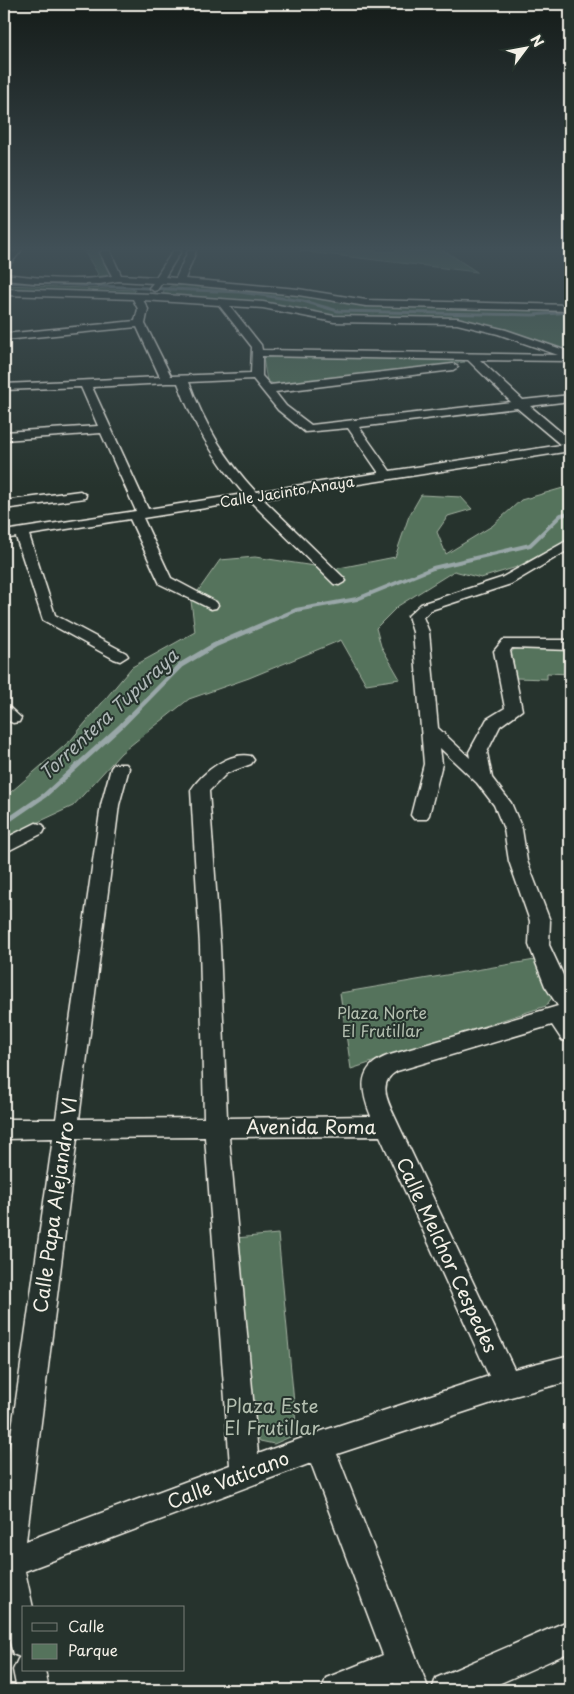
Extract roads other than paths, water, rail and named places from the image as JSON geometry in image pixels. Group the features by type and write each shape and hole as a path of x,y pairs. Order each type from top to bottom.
{"street":[{"path":"4,337 77,330"},
{"path":"143,330 167,380"},
{"path":"244,330 257,347 256,376 282,408 309,429 570,398"},
{"path":"494,330 570,357"},
{"path":"257,352 475,361 570,357"},
{"path":"268,389 475,361"},
{"path":"475,361 520,404 570,446"},
{"path":"4,387 256,376"},
{"path":"182,379 186,392 215,452 254,498 340,580"},
{"path":"85,384 140,515 165,581 211,605"},
{"path":"352,425 387,476"},
{"path":"4,436 104,429"},
{"name":"Calle Jacinto Anaya","path":"4,535 254,498 570,446"},
{"path":"4,505 80,495"},
{"path":"36,501 43,530"},
{"path":"21,533 48,617 61,626 120,656"},
{"path":"420,814 433,764 421,632 415,616 426,607 506,581 570,543"},
{"path":"483,779 478,752 493,723 514,710 502,651 508,643 570,645"},
{"path":"430,729 483,779 502,803 513,829 518,861 540,921 539,945 566,1011 570,1034"},
{"path":"245,760 221,769 200,790 210,946 216,1127 245,1474"},
{"name":"Calle Papa Alejandro VI","path":"22,1634 6,1563 110,805 120,768"},
{"path":"4,847 36,829"},
{"name":"Avenida Roma","path":"4,1129 387,1126 372,1090 372,1082 383,1067 566,1011"},
{"name":"Calle Melchor Cespedes","path":"387,1126 507,1384"},
{"name":"Calle Vaticano","path":"6,1563 319,1446 507,1384 570,1368"},
{"path":"319,1446 407,1677 338,1690"},
{"path":"448,1690 570,1636"},
{"path":"29,1672 33,1690"}],"waterway":[{"name":"Torrentera Tupuraya","path":"268,622 296,610 357,599 433,568 530,545 561,515 570,513"},
{"name":"Torrentera Tupuraya","path":"4,823 45,795 121,726 181,665 215,645 271,621"}],"park label":[{"name":"Plaza Norte El Frutillar","path":"382,1022"},
{"name":"Plaza Este El Frutillar","path":"272,1417"}]}
